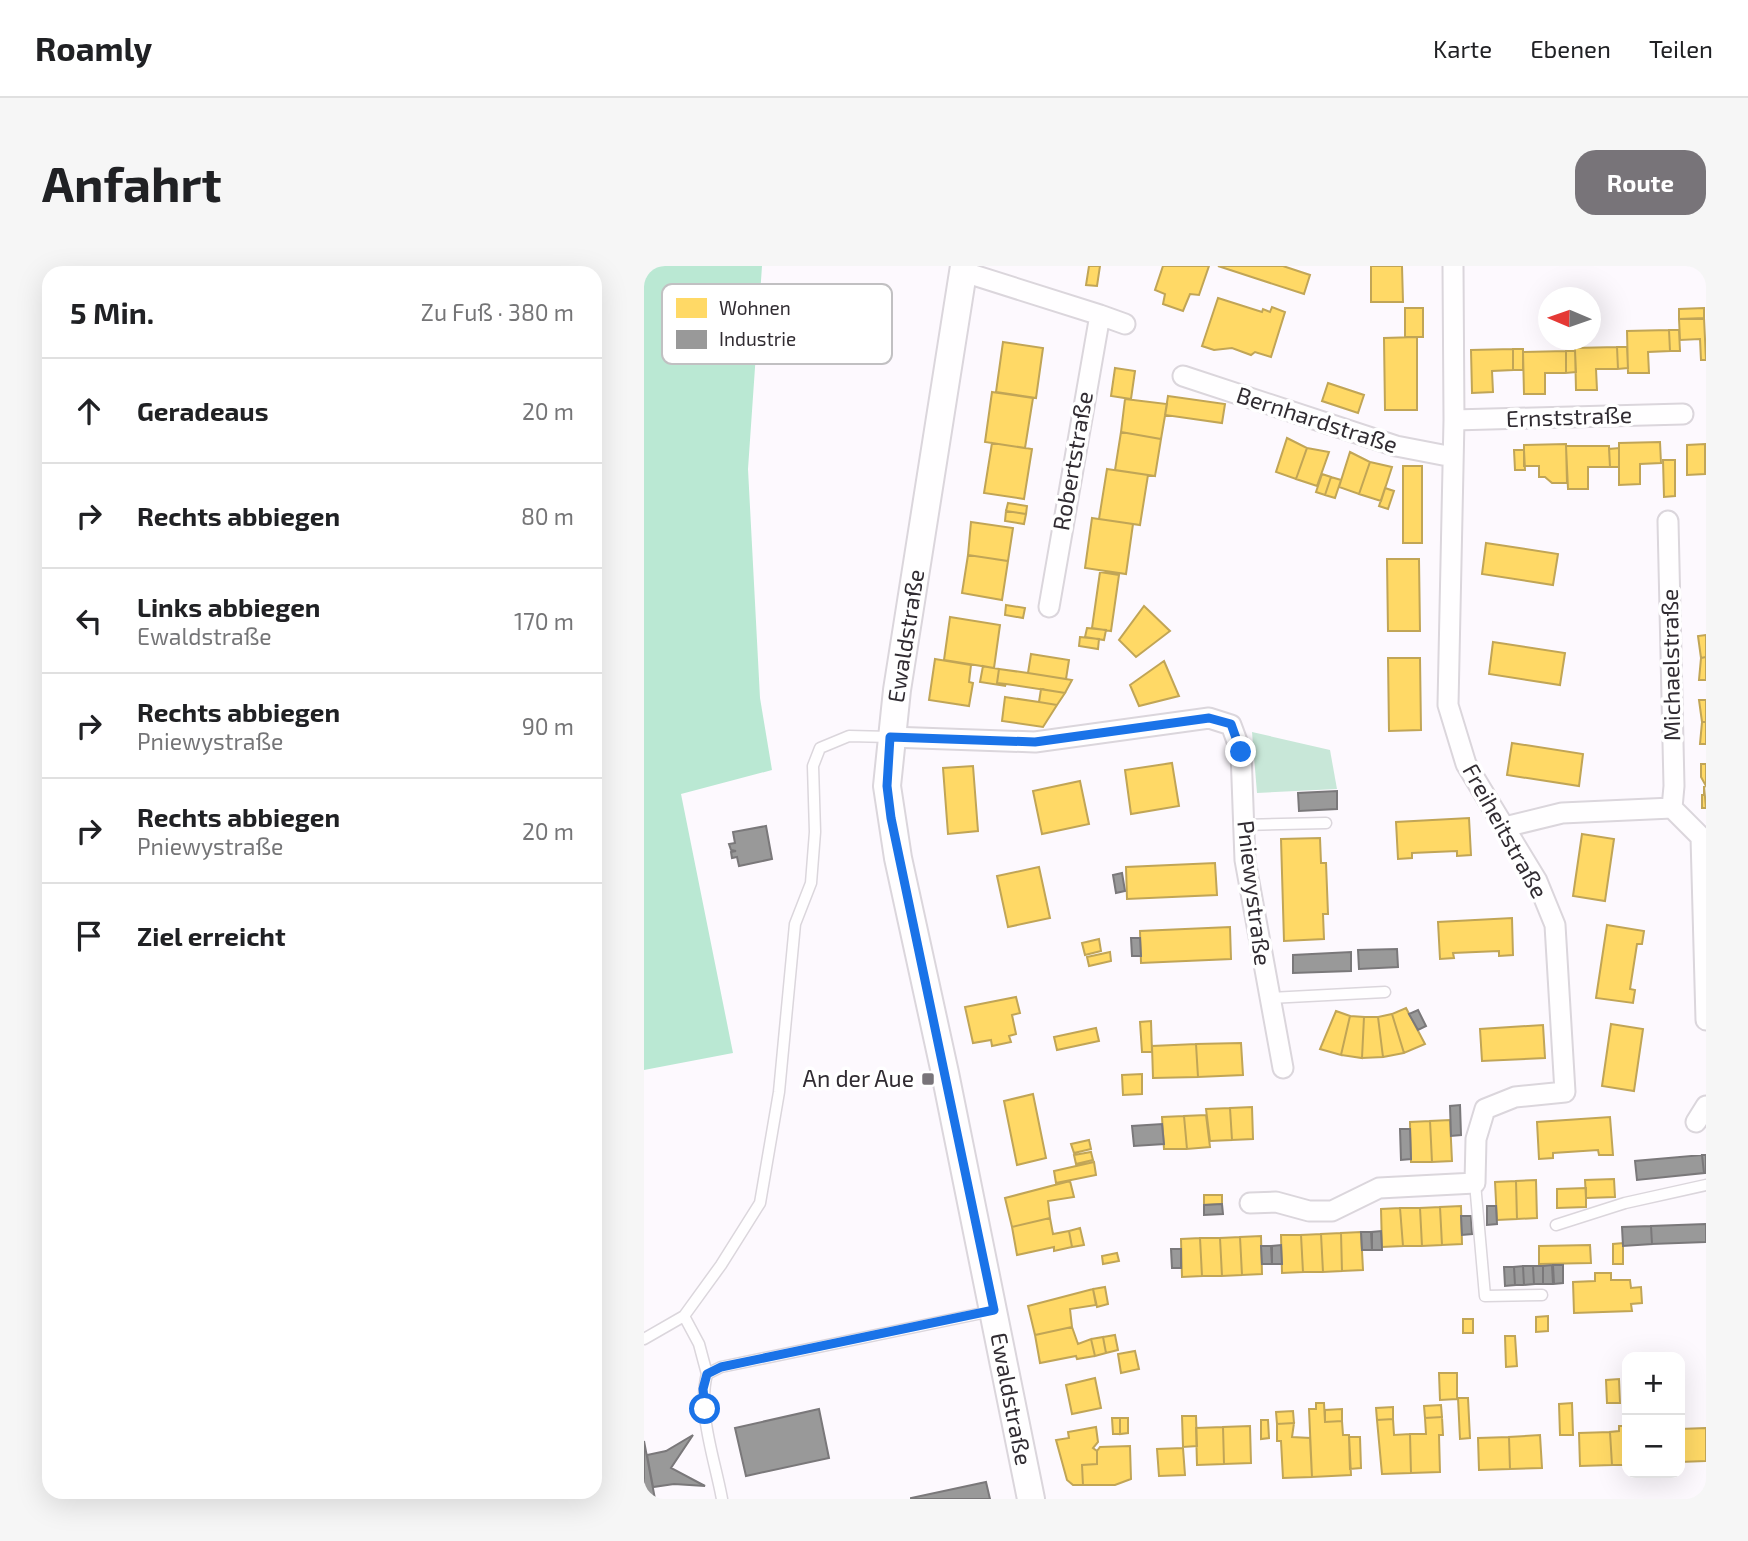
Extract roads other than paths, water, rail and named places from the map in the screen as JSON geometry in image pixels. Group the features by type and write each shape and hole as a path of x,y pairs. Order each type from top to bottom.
{"street":[{"name":"Freiheitstraße","path":"1453,266 1454,420 1448,705 1466,764 1536,881 1555,925 1565,1092 1515,1097 1485,1110 1476,1139 1475,1183"},
{"path":"964,269 1125,324"},
{"name":"Ewaldstraße","path":"964,269 890,737 887,786 891,818 1031,1499"},
{"name":"Robertstraße","path":"1049,607 1100,315"},
{"name":"Bernhardstraße","path":"1183,376 1396,446 1453,457"},
{"name":"Ernststraße","path":"1454,420 1683,414"},
{"name":"Michaelstraße","path":"1668,521 1674,786 1672,808"},
{"name":"Pniewystraße","path":"890,737 1035,742 1209,718 1231,724 1241,752 1245,860 1283,1068"},
{"path":"1505,827 1562,813 1672,808 1701,837 1706,1020"},
{"path":"1250,1203 1276,1202 1309,1210 1332,1211 1379,1188 1475,1183"}],"lane":[{"path":"644,1339 684,1316 721,1265 760,1203 768,1170 790,1002 795,924 811,883 815,832 813,766 820,748 849,736 890,737"},
{"path":"1244,825 1326,823"},
{"path":"1269,998 1385,992"},
{"path":"1475,1183 1485,1296 1542,1295"},
{"path":"1556,1225 1625,1203 1706,1185"},
{"path":"707,1374 721,1367 994,1310"},
{"path":"684,1316 699,1344 707,1374 703,1389 705,1409 722,1499"}],"place":[{"name":"An der Aue","path":"928,1079"}]}
